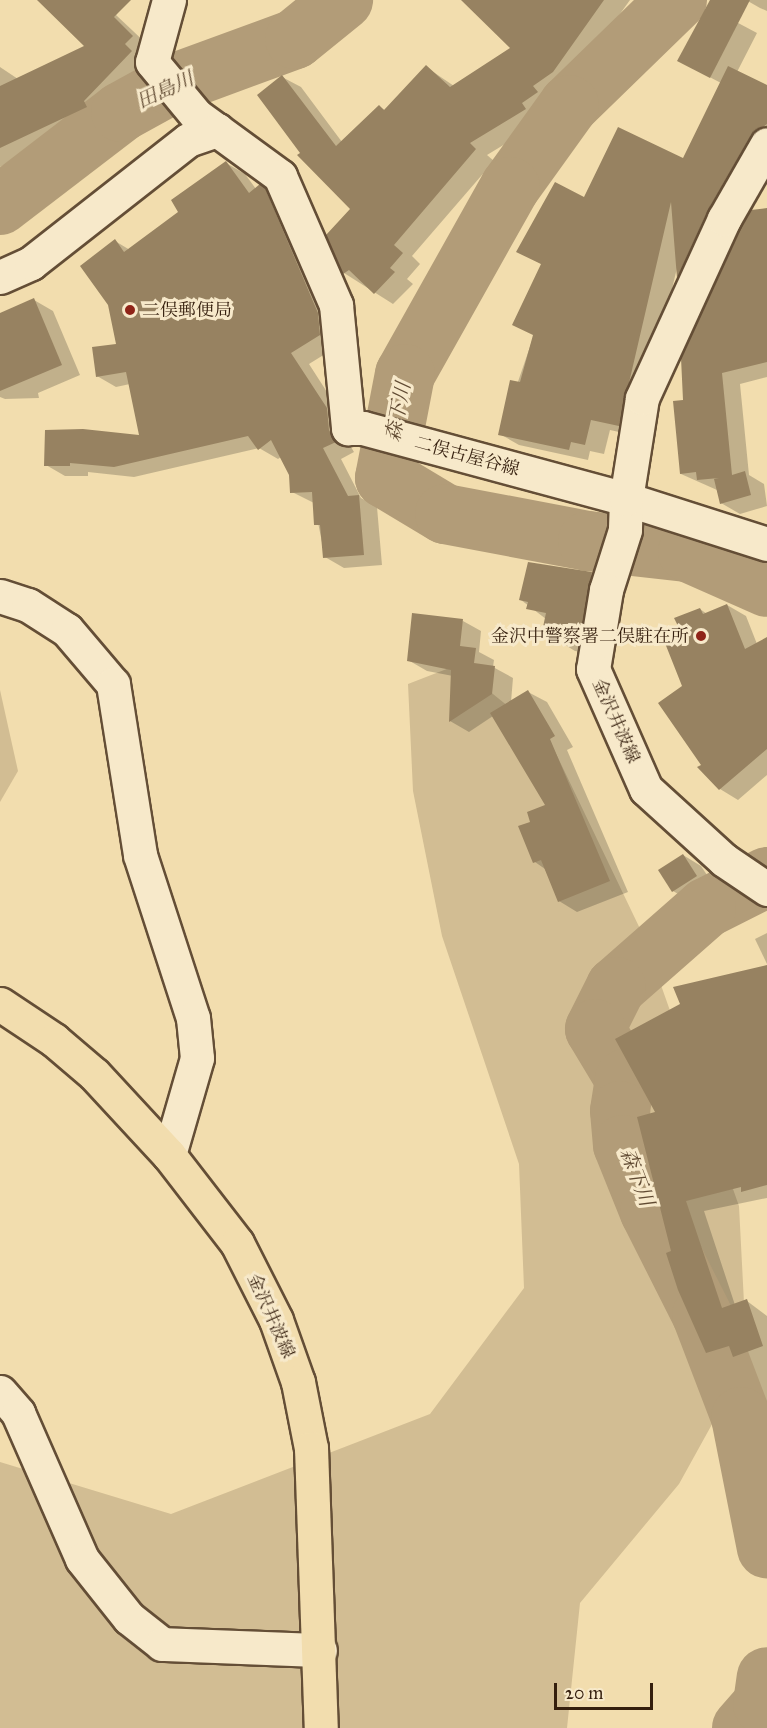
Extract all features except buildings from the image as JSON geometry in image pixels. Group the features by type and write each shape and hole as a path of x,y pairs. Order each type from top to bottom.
{"main road":[{"name":"金沢井波線","path":"0,1004 54,1040 94,1074 169,1155 237,1243 276,1320 298,1382 316,1503 321,1728"}],"street":[{"path":"0,277 31,263 188,140 207,122 152,62 169,0"},
{"name":"二俣古屋谷線","path":"207,122 280,176 336,305 348,428 363,428 443,449 625,514 767,544"},
{"path":"625,514 642,398 724,219 767,144"},
{"name":"金沢井波線","path":"625,514 606,590 593,669 646,789 724,860 767,889"},
{"path":"0,596 28,605 67,630 112,684 140,855 193,1018 197,1058 169,1155"},
{"path":"0,1392 18,1413 82,1559 129,1618 162,1644 320,1650"}],"shaded area":[{"path":"457,665 549,739 644,937 739,1206 747,1361 679,1484 580,1603 567,1728 0,1728 0,1462 171,1514 430,1414 524,1288 519,1164 442,936 413,791 408,684"},
{"path":"0,690 18,771 0,802"}],"waterway":[{"name":"田島川","path":"0,205 121,112 170,85 295,39 343,0"},
{"name":"森下川","path":"677,0 569,105 510,187 405,374 385,478 445,514 588,541 688,552 767,587"},
{"name":"森下川","path":"767,877 706,908 616,987 595,1029 625,1079 620,1111 623,1145 650,1212 702,1315 741,1417 767,1548"},
{"name":"森下川","path":"742,1728 763,1704 767,1677"}],"place":[{"name":"二俣郵便局","path":"130,310"},
{"name":"金沢中警察署二俣駐在所","path":"701,636"}]}
